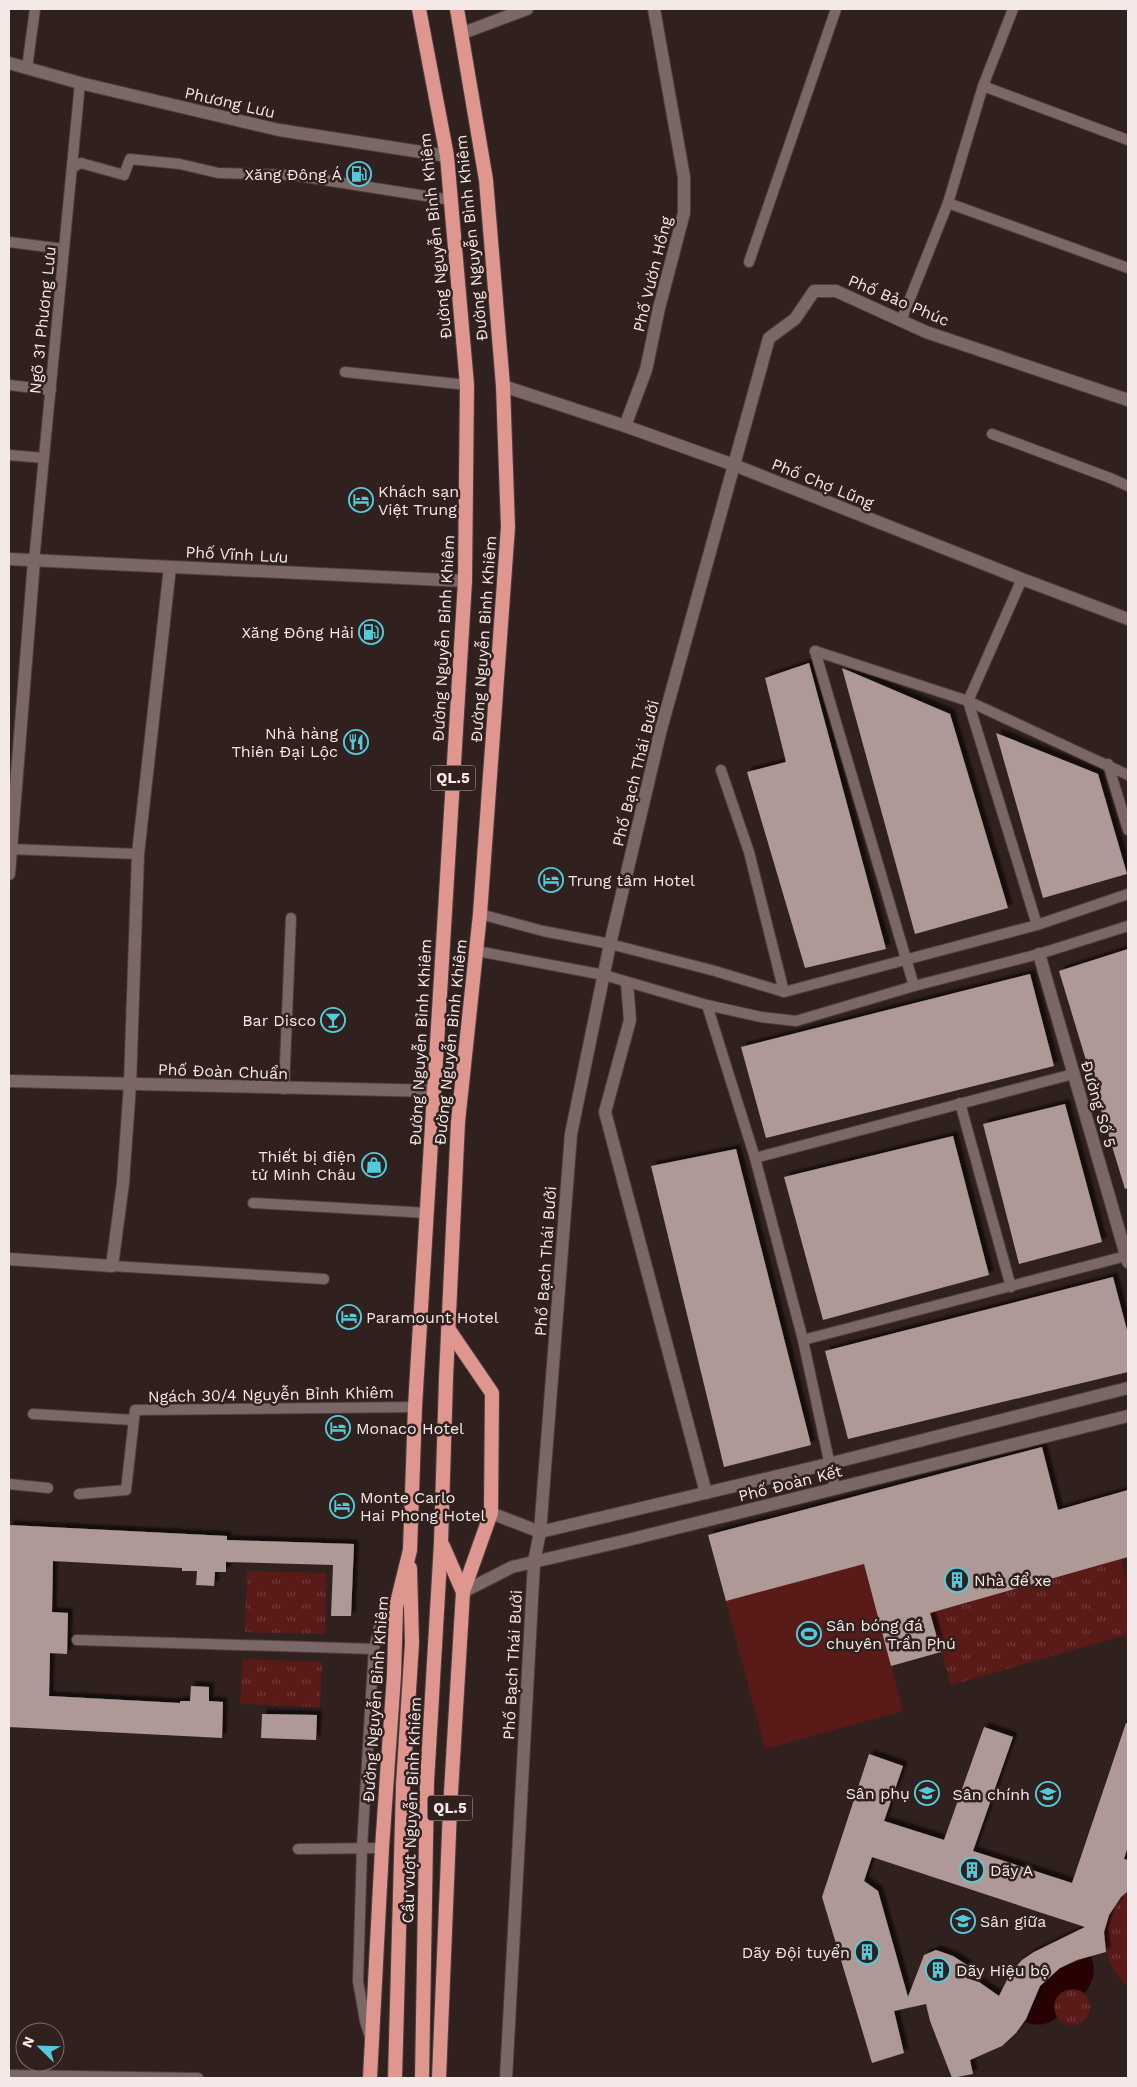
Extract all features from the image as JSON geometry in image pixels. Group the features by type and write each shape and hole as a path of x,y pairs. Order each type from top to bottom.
{"highway":[{"name":"Đường Nguyễn Bỉnh Khiêm","path":"370,2078 382,1848 394,1675 396,1607 410,1550 415,1407 465,581 467,385 447,156 419,9"},
{"name":"Đường Nguyễn Bình Khiêm","path":"441,1543 458,1122 477,951 508,527 503,386 486,180 463,33 457,9"},
{"path":"449,1330 492,1393 491,1513 463,1592"},
{"name":"QL.5","path":"440,2078 450,1809 463,1592 441,1543"},
{"name":"Cầu vượt Nguyễn Bỉnh Khiêm","path":"422,2078 427,1782 441,1543"},
{"name":"Cầu vượt Nguyễn Bỉnh Khiêm","path":"396,2078 403,1785 412,1643 410,1550"}],"street":[{"path":"463,33 527,9"},
{"name":"Phố Vườn Hồng","path":"625,426 646,370 659,308 684,213 684,176 654,9"},
{"name":"Phương Lưu","path":"9,63 80,83 279,130 447,156"},
{"name":"Phố Bảo Phúc","path":"734,465 769,338 795,320 814,291 836,291 926,332 1128,400"},
{"name":"Phố Chợ Lũng","path":"503,386 625,426 734,465 1128,619"},
{"name":"Phố Bạch Thái Bưởi","path":"506,2078 534,1562 540,1532 571,1134 610,944 660,732 734,465"},
{"name":"Phố Vĩnh Lưu","path":"9,559 465,581"},
{"path":"9,874 9,849 34,560"},
{"path":"9,1259 112,1266 123,1184 130,1084 138,854 170,567"},
{"name":"Đường Số 5","path":"1039,954 1127,1259"},
{"path":"628,983 630,1020 605,1112 706,1493"},
{"name":"Phố Đoàn Chuẩn","path":"9,1081 284,1089 435,1091"},
{"name":"Phố Đoàn Kết","path":"540,1532 828,1464 1128,1388"},
{"name":"Phố Đoàn Kết","path":"463,1592 512,1567 1128,1416"},
{"path":"491,1513 540,1532"}],"lane":[{"path":"27,68 35,9"},
{"path":"749,262 836,9"},
{"path":"901,321 948,203 983,86 1013,9"},
{"name":"Ngõ 31 Phương Lưu","path":"34,560 80,83"},
{"path":"983,86 1128,140"},
{"path":"72,168 81,163 124,175 130,159 145,160 180,164 218,173 292,175 450,200"},
{"path":"948,203 1128,268"},
{"path":"9,242 64,249"},
{"path":"345,372 467,385"},
{"path":"9,385 51,390"},
{"path":"992,434 1128,486"},
{"path":"9,454 44,458"},
{"path":"1022,579 968,702 1037,925"},
{"path":"914,986 815,651 968,702 1108,764 1128,775"},
{"path":"1108,764 1128,830"},
{"path":"721,770 749,852 784,992"},
{"path":"9,849 138,854"},
{"path":"480,914 543,931 610,944 715,971 784,992 1037,925 1128,894"},
{"path":"284,1089 291,918"},
{"path":"477,951 604,975 707,1005 761,1017 796,1021 914,986 1039,954 1128,926"},
{"path":"707,1005 755,1158 803,1340 828,1464 835,1489"},
{"path":"755,1158 1073,1074"},
{"path":"960,1104 1011,1287"},
{"path":"253,1203 428,1212"},
{"path":"803,1340 1127,1259"},
{"path":"112,1266 324,1279"},
{"name":"Ngách 30/4 Nguyễn Bỉnh Khiêm","path":"79,1494 126,1490 135,1410 415,1407"},
{"path":"33,1414 133,1420"},
{"path":"9,1484 48,1488"},
{"path":"371,2040 365,2021 358,1981 362,1848 374,1649 380,1623 396,1607"},
{"path":"77,1640 374,1649"},
{"path":"298,1850 382,1848"},
{"path":"9,2075 198,2078"}],"green space":[{"path":"1121,1559 1128,1585 1128,1634 951,1685 930,1613"},
{"name":"Sân bóng đá chuyên Trần Phú","path":"864,1564 903,1711 765,1749 726,1601"},
{"path":"247,1571 326,1573 325,1634 245,1632"},
{"path":"243,1659 322,1662 320,1707 240,1704"},
{"path":"1128,1891 1128,1987 1118,1976 1111,1964 1106,1952 1104,1939 1110,1914 1117,1902"},
{"path":"1072,1989 1079,1990 1085,1994 1089,2000 1089,2014 1085,2020 1079,2024 1072,2025 1065,2024 1059,2020 1055,2014 1054,2007 1055,2000 1059,1994 1065,1990"}],"shaded area":[{"path":"1091,1956 1093,1975 1085,1993 1072,1989 1066,1990 1060,1993 1055,2003 1057,2017 1046,2024 1038,2025 1025,2022 1040,1986 1060,1968"}],"building":[{"path":"809,663 886,949 805,968 747,772 786,762 765,678"},
{"path":"842,668 950,714 1008,908 915,934"},
{"path":"996,733 1098,774 1127,874 1043,898"},
{"path":"1128,949 1128,1188 1125,1189 1059,971"},
{"path":"1030,974 1054,1066 766,1138 741,1047"},
{"path":"1065,1104 1102,1242 1019,1264 983,1124"},
{"path":"953,1136 989,1275 823,1320 784,1177"},
{"path":"736,1149 811,1445 724,1467 651,1166"},
{"path":"1113,1277 1128,1334 1128,1372 848,1439 825,1351"},
{"path":"1042,1447 1058,1510 1128,1490 1128,1557 930,1613 941,1652 891,1666 864,1564 726,1601 708,1535"},
{"path":"9,1525 227,1536 227,1540 354,1544 351,1616 331,1616 333,1565 226,1562 226,1572 215,1572 214,1586 196,1585 197,1571 182,1571 182,1568 53,1561 52,1612 68,1613 67,1654 50,1653 49,1696 180,1703 180,1701 190,1701 191,1686 209,1687 209,1701 223,1702 222,1738 9,1727"},
{"path":"262,1714 317,1715 316,1740 261,1738"},
{"path":"1126,1723 1128,1724 1128,1846 1124,1859 1128,1860 1128,1891 1121,1897 1109,1915 1104,1932 1106,1952 1077,1960 1060,1968 1040,1986 1026,2019 1016,2033 1002,2046 970,2060 973,2074 952,2078 930,2021 926,2004 894,2011 904,2053 872,2063 822,1897 869,1754 903,1766 884,1821 944,1840 984,1727 1013,1737 973,1851 1072,1883","holes":["872,1857 1085,1927 1034,1952 1022,1960 1011,1972 999,1996 979,1982 966,1978 967,1965 953,1956 936,1950 924,1955 908,1997 878,1891 864,1881"]}],"place":[{"name":"Xăng Đông Á","path":"359,174"},
{"name":"Khách sạn Việt Trung","path":"361,500"},
{"name":"Xăng Đông Hải","path":"371,632"},
{"name":"Nhà hàng Thiên Đại Lộc","path":"356,742"},
{"name":"Trung tâm Hotel","path":"551,880"},
{"name":"Bar Disco","path":"333,1020"},
{"name":"Thiết bị điện tử Minh Châu","path":"374,1165"},
{"name":"Paramount Hotel","path":"349,1317"},
{"name":"Monaco Hotel","path":"338,1428"},
{"name":"Monte Carlo Hai Phong Hotel","path":"342,1506"},
{"name":"Nhà để xe","path":"957,1580"},
{"name":"Sân bóng đá chuyên Trần Phú","path":"809,1634"},
{"name":"Sân phụ","path":"927,1793"},
{"name":"Sân chính","path":"1048,1794"},
{"name":"Dãy A","path":"972,1870"},
{"name":"Sân giữa","path":"963,1921"},
{"name":"Dãy Đội tuyển","path":"867,1952"},
{"name":"Dãy Hiệu bộ","path":"938,1970"}]}
